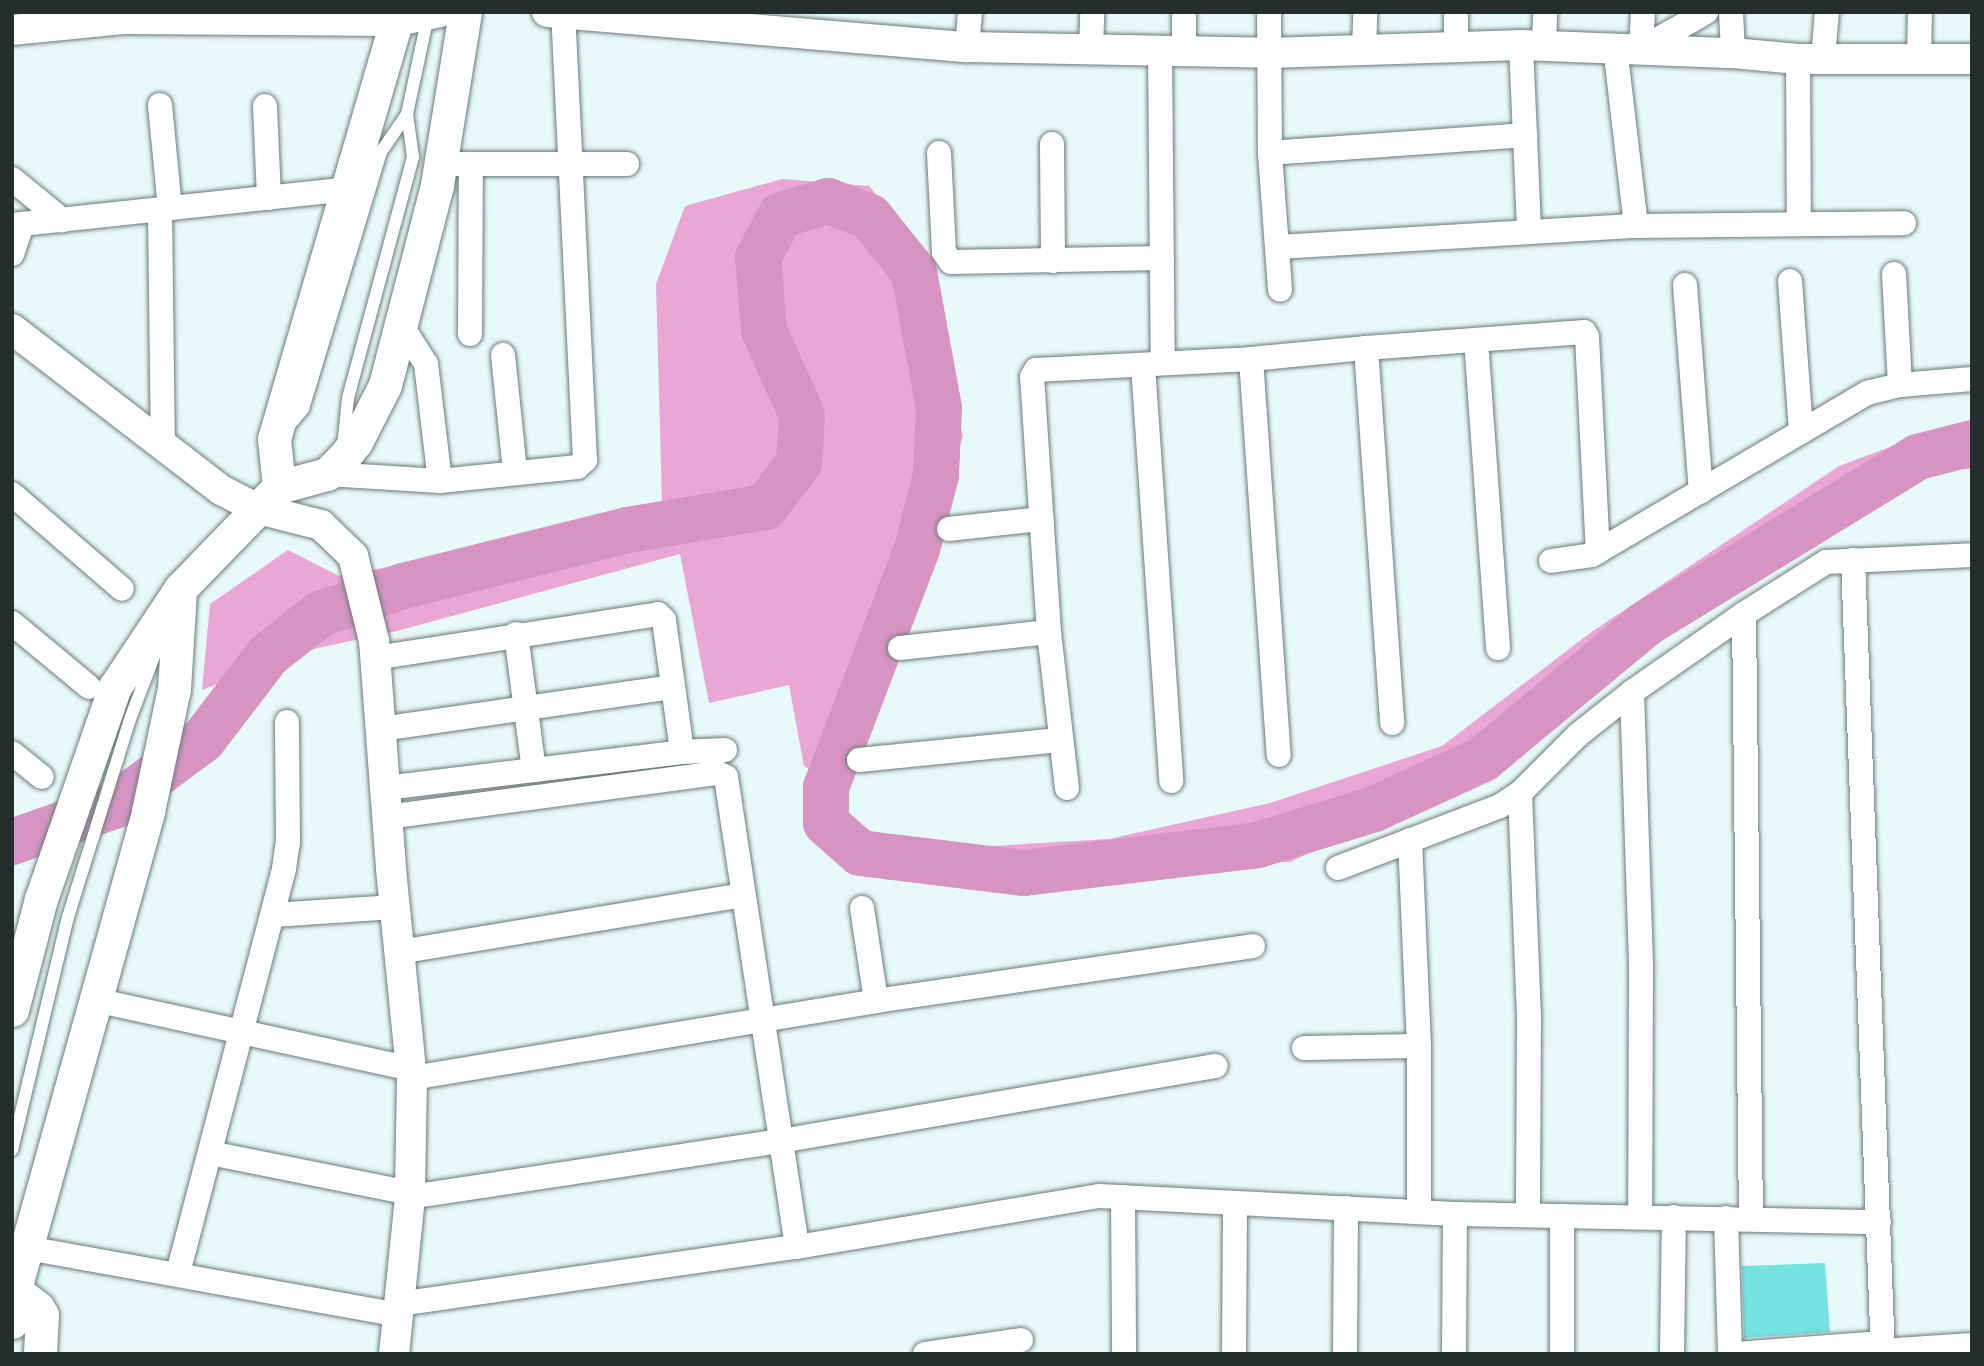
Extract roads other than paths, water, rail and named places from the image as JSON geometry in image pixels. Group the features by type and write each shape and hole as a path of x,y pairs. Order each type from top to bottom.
{"main road":[{"path":"12,1010 41,899 115,687 180,589 268,498 335,466 356,442 385,385 401,325 456,164 465,12"},
{"path":"268,498 274,439 348,189 356,153 419,15"},
{"path":"40,1354 42,1315 17,1283 148,811 174,688 180,589"}],"street":[{"path":"967,47 970,12"},
{"path":"1091,48 1092,12"},
{"path":"1171,781 1153,364 1162,258 1172,50 1184,12"},
{"path":"1269,12 1270,153 1280,290"},
{"path":"1364,50 1365,12"},
{"path":"1456,12 1456,47"},
{"path":"1529,230 1525,135 1532,45 1545,12"},
{"path":"1636,226 1628,48 1643,12"},
{"path":"1628,48 1706,12"},
{"path":"1731,12 1733,53"},
{"path":"1799,224 1810,58 1827,12"},
{"path":"1919,58 1920,12"},
{"path":"335,466 440,481 515,471 577,467 585,460 571,163 555,13 967,47 1268,53 1532,45 1810,58 1972,60"},
{"path":"27,24 126,16 419,15"},
{"path":"160,105 165,209 163,443"},
{"path":"265,106 269,198"},
{"path":"1270,153 1525,135"},
{"path":"1052,144 1053,261"},
{"path":"939,153 944,252 951,262 1162,258"},
{"path":"470,334 456,164 627,164"},
{"path":"12,178 62,220"},
{"path":"12,254 17,225 348,189"},
{"path":"1278,247 1529,230 1904,223"},
{"path":"1894,274 1900,385"},
{"path":"1790,281 1801,431"},
{"path":"1685,285 1701,491"},
{"path":"401,325 426,364 440,481"},
{"path":"12,329 221,490 268,498 321,525 353,556 375,650 394,907 411,1074 410,1195 394,1354"},
{"path":"1067,789 1059,740 1041,519 1033,373 1040,369 1251,359 1579,332 1586,335 1598,552"},
{"path":"1476,340 1498,649"},
{"path":"1366,348 1392,723"},
{"path":"503,355 515,471"},
{"path":"1251,359 1279,755"},
{"path":"1550,561 1586,557 1598,552 1867,393 1900,385 1972,379"},
{"path":"12,495 122,589"},
{"path":"949,529 1041,519"},
{"path":"1338,868 1492,810 1520,793 1578,735 1632,692 1744,614 1826,562 1972,555"},
{"path":"1853,560 1882,1349"},
{"path":"375,650 658,614 664,620 682,752"},
{"path":"1744,614 1751,1219"},
{"path":"12,623 89,687"},
{"path":"900,648 1049,632"},
{"path":"516,634 534,769"},
{"path":"381,729 526,706 673,687"},
{"path":"1632,692 1642,970 1640,1216"},
{"path":"178,1273 273,915 288,842 287,722"},
{"path":"859,760 1059,740"},
{"path":"385,788 682,752 724,750"},
{"path":"13,756 42,777"},
{"path":"387,817 723,774 728,780 742,895 797,1247"},
{"path":"1520,793 1528,1014 1528,1215"},
{"path":"1410,840 1419,1046 1419,1212"},
{"path":"399,952 742,895"},
{"path":"273,915 394,907"},
{"path":"862,908 876,1001"},
{"path":"95,1000 411,1074 876,1001 1252,946"},
{"path":"1304,1048 1419,1046"},
{"path":"210,1153 410,1195 781,1141 1216,1066"},
{"path":"17,1283 178,1273 399,1309 797,1247 1075,1198 1123,1197 1455,1214 1879,1222"},
{"path":"1123,1197 1124,1354"},
{"path":"1234,1354 1235,1203"},
{"path":"1345,1354 1346,1208"},
{"path":"1454,1354 1455,1214"},
{"path":"1562,1216 1562,1354"},
{"path":"1672,1354 1674,1217"},
{"path":"1726,1218 1730,1354"},
{"path":"925,1354 1021,1340"},
{"path":"1736,1354 1972,1345"}],"lane":[{"path":"335,466 348,398 413,157 407,114 419,15"},
{"path":"274,439 294,422 303,409 381,152 407,114"},
{"path":"12,1150 68,917 130,719 180,589"}],"waterway":[{"path":"12,842 114,806 203,740 268,655 320,614 403,586 628,530 765,507 799,463 802,415 764,331 758,257 781,215 828,201 870,217 914,272 939,408 936,475 917,549 826,787 826,823 860,853 1024,873 1258,845 1374,809 1483,759 1647,623 1918,457 1972,443"}]}
